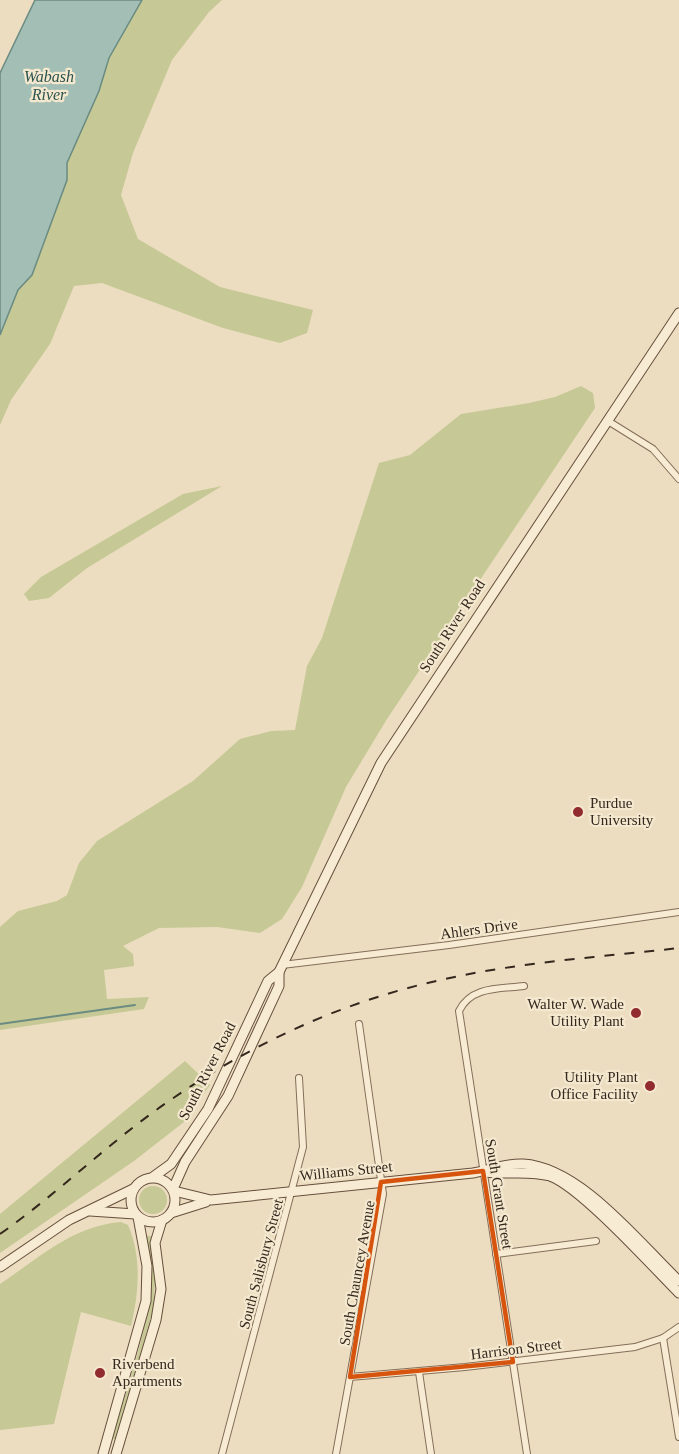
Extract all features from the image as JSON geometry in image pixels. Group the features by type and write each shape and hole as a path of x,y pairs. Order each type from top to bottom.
{"main road":[{"name":"South River Road","path":"153,1177 171,1164 208,1109 268,981 280,969 381,763 679,313"},
{"name":"South River Road","path":"173,1190 185,1162 228,1096 279,986 280,969"},
{"name":"Williams Street","path":"483,1171 496,1166 522,1164 562,1174 582,1187 679,1281"},
{"name":"Williams Street","path":"171,1213 211,1200 483,1171 532,1172 552,1177 573,1190 679,1293"},
{"path":"0,1267 53,1230 100,1204 117,1199 142,1180 153,1177 161,1179 173,1190 174,1205 171,1213 162,1220 149,1222 136,1215 90,1211"},
{"path":"103,1454 146,1302 147,1266 131,1202 133,1189"},
{"name":"Williams Street","path":"173,1190 211,1200"},
{"path":"117,1454 156,1320 160,1289 155,1243 162,1220"},
{"path":"106,1444 109,1454"}],"street":[{"path":"608,421 653,449 679,479"},
{"name":"Ahlers Drive","path":"280,969 679,912"},
{"name":"South Grant Street","path":"524,986 473,993 465,999 459,1011 527,1454"},
{"name":"South Chauncey Avenue","path":"336,1454 383,1194 359,1024"},
{"name":"South Salisbury Street","path":"222,1454 293,1191 304,1137 299,1078"},
{"path":"496,1254 596,1241"},
{"name":"Harrison Street","path":"351,1377 419,1372 635,1347 663,1338 679,1327"},
{"path":"663,1338 679,1437"},
{"path":"419,1372 431,1454"}],"highlighted area":[{"path":"483,1171 513,1362 350,1377 381,1182"}],"green space":[{"path":"142,0 222,0 209,12 172,60 133,153 121,195 138,239 220,287 313,310 307,333 280,343 223,328 102,283 74,286 50,344 11,400 0,425 0,335 18,290 32,275 67,180 67,163 99,91 109,58"},
{"path":"581,386 593,393 595,408 387,719 346,787 302,887 282,919 260,933 217,927 159,928 123,946 133,954 134,966 104,970 107,999 149,997 144,1009 0,1030 0,927 18,911 57,901 67,895 79,863 97,841 193,781 240,739 271,731 295,730 307,666 322,638 379,463 410,455 461,414 555,397"},
{"path":"222,486 87,568 49,598 29,601 24,594 41,577 183,494"},
{"path":"185,1061 210,1085 184,1122 134,1161 0,1253 0,1214"},
{"path":"153,1186 163,1190 167,1200 163,1210 153,1214 143,1210 139,1200 143,1190"},
{"path":"121,1222 128,1225 136,1250 138,1275 131,1326 81,1312 54,1424 0,1430 0,1284 71,1237 103,1225"},
{"path":"146,1236 151,1236 156,1270 153,1310 116,1440 112,1438 135,1363 146,1314 149,1263"}],"water":[{"name":"Wabash River","path":"35,0 142,0 109,58 99,91 67,163 67,180 32,275 18,290 0,335 0,73"}],"waterway":[{"path":"0,1024 135,1005"}],"railway":[{"path":"0,1234 44,1201 128,1131 203,1078 235,1059 337,1011 408,988 474,973 532,964 679,948"}],"place":[{"name":"Purdue University","path":"578,812"},
{"name":"Walter W. Wade Utility Plant","path":"636,1013"},
{"name":"Utility Plant Office Facility","path":"650,1086"},
{"name":"Riverbend Apartments","path":"100,1373"}]}
